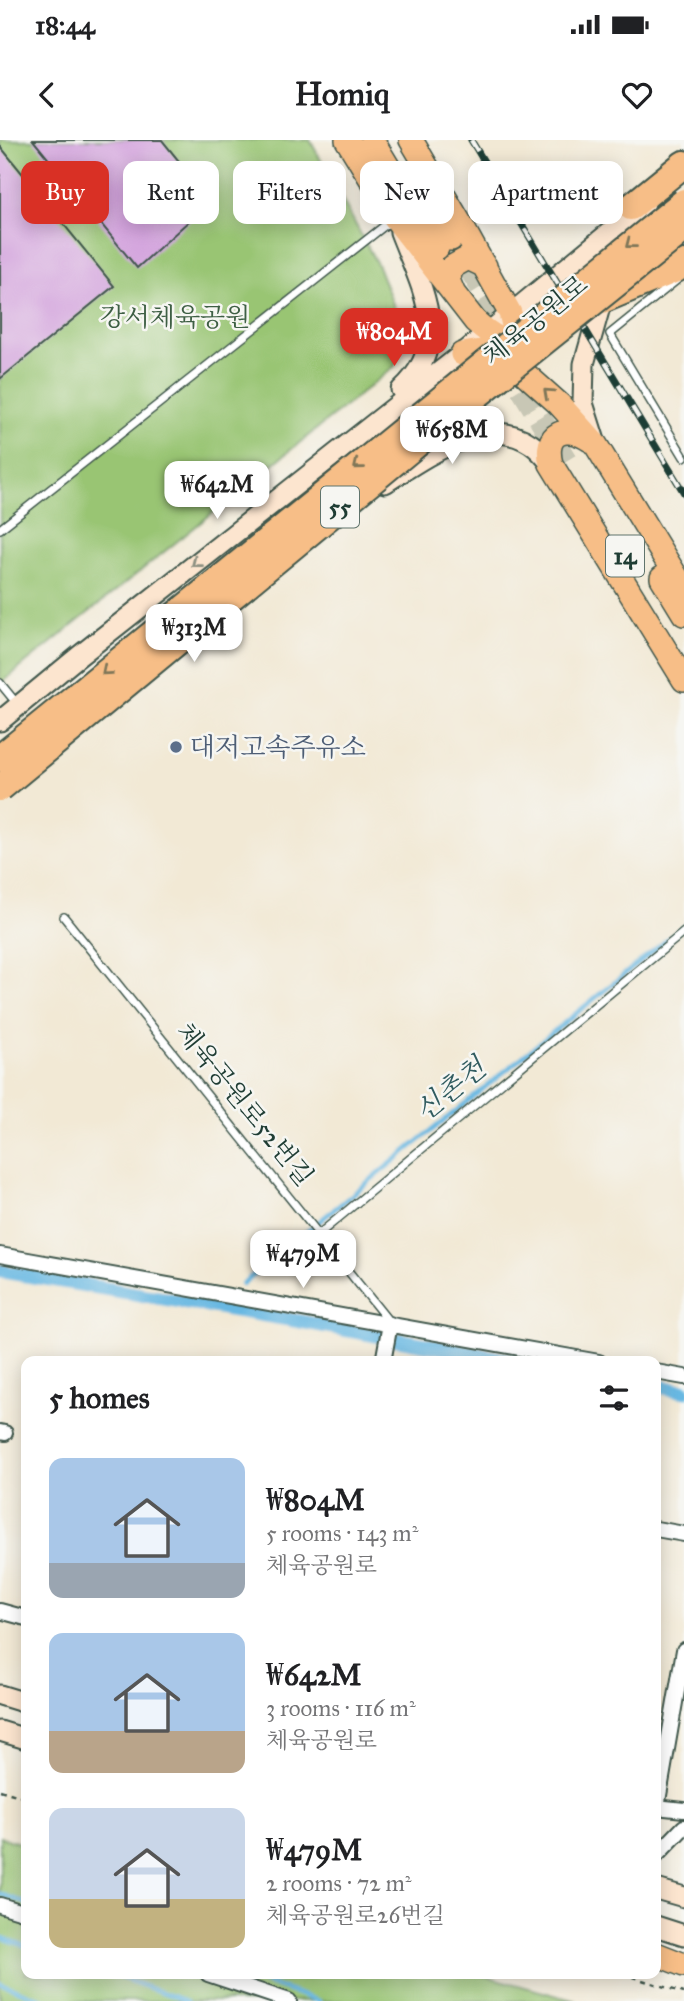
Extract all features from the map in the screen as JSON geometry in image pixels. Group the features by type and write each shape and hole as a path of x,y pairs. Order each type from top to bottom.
{"highway":[{"path":"631,207 684,164"},
{"name":"55","path":"0,758 684,202"},
{"name":"55","path":"0,788 441,424 684,232"},
{"path":"602,300 676,269 684,263"}],"main road":[{"path":"347,140 360,161"},
{"path":"372,140 443,242"},
{"path":"393,140 443,242"},
{"path":"411,140 443,242 453,292"},
{"name":"체육공원로","path":"0,721 462,354 565,266 684,172"},
{"path":"631,207 565,266 528,290 506,289 468,258 452,267 448,280 453,292 475,321 559,404 574,454 684,680"},
{"path":"295,485 319,459 406,386 428,352 428,309 397,224"},
{"path":"407,224 443,242 489,274 510,313 514,329 513,358 492,388"},
{"name":"체육공원로","path":"562,331 684,232"},
{"path":"574,454 583,403 584,364 602,300"},
{"path":"462,354 481,351 513,358 562,331"},
{"name":"체육공원로","path":"0,797 325,531 492,388"},
{"path":"361,499 449,444 490,433 521,438 532,444 574,454 684,589"},
{"name":"14","path":"574,454 684,614"},
{"name":"14","path":"574,454 684,652"},
{"path":"0,1695 21,1701"},
{"path":"0,1731 21,1737"},
{"path":"661,1890 684,1897"},
{"path":"661,1928 684,1935"},
{"path":"661,1956 684,1965"}],"street":[{"path":"0,1255 566,1356"},
{"path":"384,1356 390,1324"},
{"path":"661,1373 684,1377"},
{"path":"661,1530 684,1534"},
{"path":"0,1611 21,1617"},
{"path":"661,1779 684,1650"},
{"path":"661,1808 684,1810"},
{"path":"661,1851 684,1827"},
{"path":"0,1905 21,1911"},
{"path":"223,1979 289,2001"}],"lane":[{"path":"0,528 387,224"},
{"path":"684,275 610,334 684,457"},
{"path":"0,683 18,706"},
{"name":"체육공원로52번길","path":"64,918 390,1324"},
{"path":"318,1234 684,932"}],"path":[{"path":"0,1790 21,1796"},
{"path":"639,1979 684,1993"}],"green space":[{"name":"강서체육공원","path":"0,140 310,140 321,161 233,161 233,224 346,224 346,207 378,266 404,332 395,366 0,684"},
{"path":"0,1837 21,1843 21,1979 497,1979 576,2001 0,2001"}],"building":[{"path":"33,140 162,140 179,161 123,161 123,224 186,224 137,268 101,224 109,224 109,161 50,161"},
{"path":"0,146 21,172 21,224 64,224 114,286 0,379"}],"waterway":[{"name":"신촌천","path":"242,1284 684,926"},
{"path":"0,1271 488,1356"},
{"name":"신촌천","path":"214,1307 222,1301"},
{"path":"661,1387 684,1391"},
{"path":"0,1894 21,1901"},
{"path":"0,1937 21,1944"},
{"path":"124,1979 187,2001"},
{"path":"254,1979 319,2001"},
{"path":"0,1983 47,2001"}],"tunnel":[{"path":"451,239 509,331"},
{"path":"504,359 566,461"}],"railway":[{"path":"471,140 684,493"}],"place":[{"name":"대저고속주유소","path":"176,747"}]}
